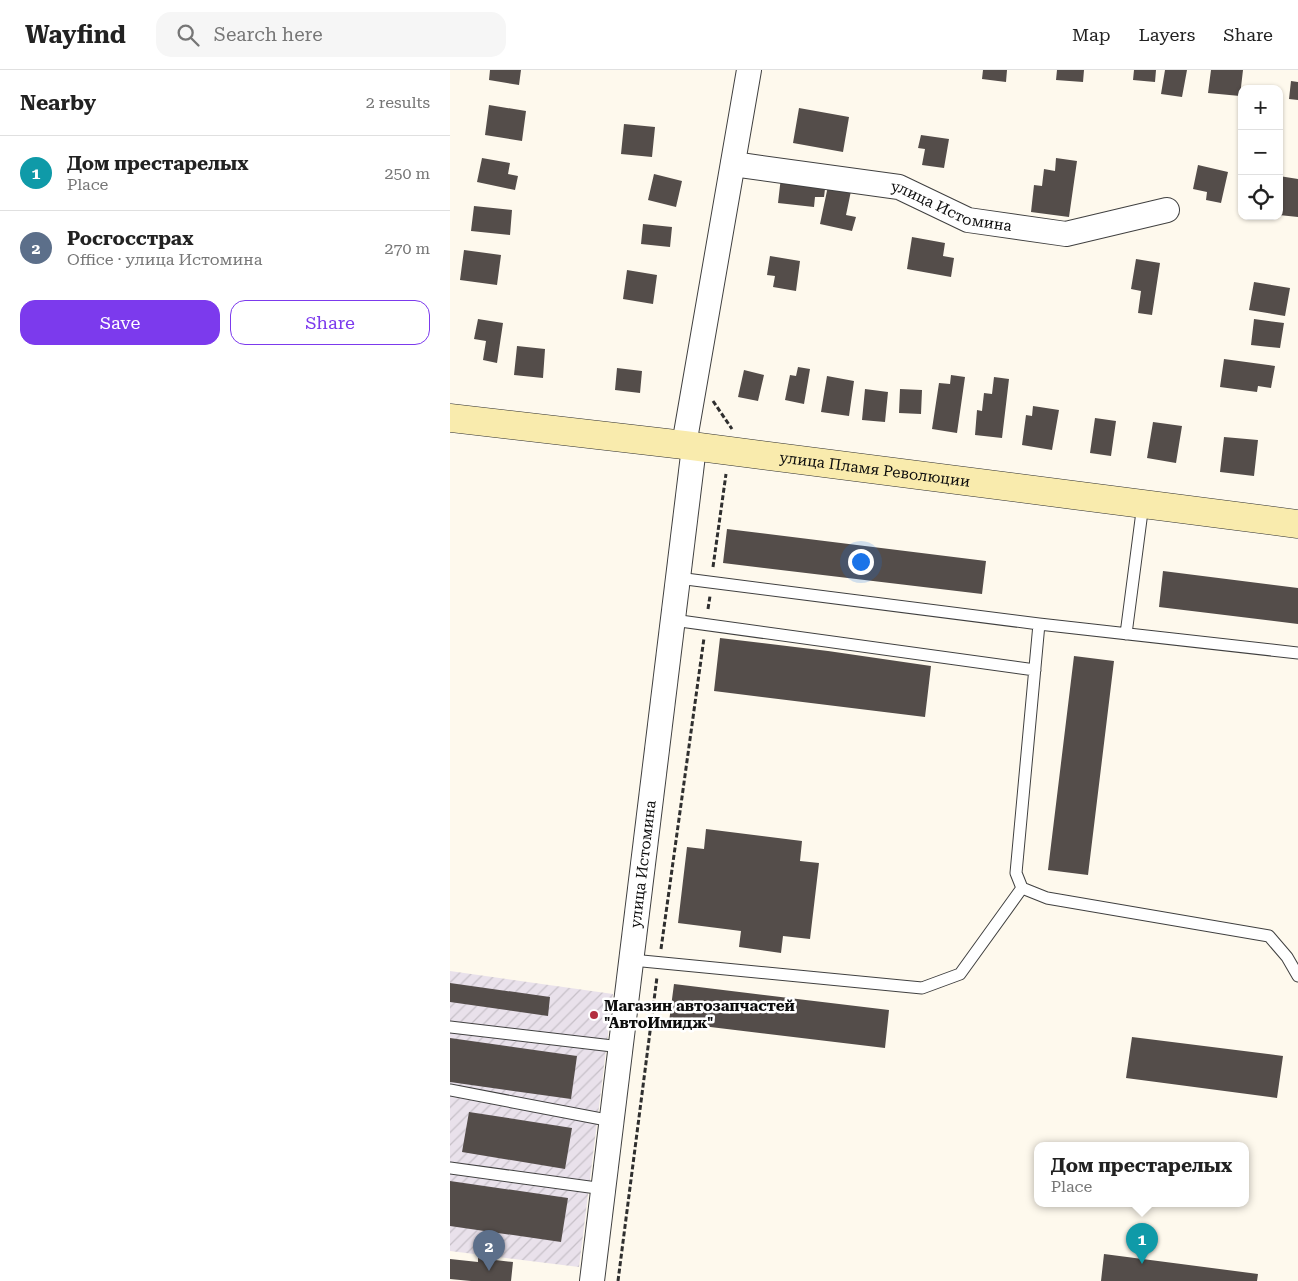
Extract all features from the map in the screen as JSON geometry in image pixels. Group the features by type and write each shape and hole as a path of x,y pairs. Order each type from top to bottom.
{"street":[{"name":"улица Истомина","path":"592,1281 678,578 689,446 749,70"},
{"name":"улица Истомина","path":"733,164 899,187 968,220 1066,234 1167,210"},
{"name":"улица Пламя Революции","path":"450,418 689,446 1143,504 1297,518"}],"lane":[{"path":"1126,634 1143,504"},
{"path":"678,578 1039,624 1298,653"},
{"path":"673,620 1034,670"},
{"path":"1039,624 1016,873 1022,888 1047,898 1269,936 1287,957 1298,976"},
{"path":"632,960 922,988 960,974 1022,888"},
{"path":"450,1028 621,1047"},
{"path":"450,1090 612,1121"},
{"path":"450,1168 604,1189"}],"path":[{"path":"618,1281 659,963 728,452 733,428 708,395"}],"shaded area":[{"path":"450,971 613,994 579,1267 450,1251"}],"building":[{"path":"490,70 521,70 519,85 489,80"},
{"path":"983,70 1007,70 1006,82 982,79"},
{"path":"1057,70 1084,70 1083,82 1056,80"},
{"path":"1134,70 1156,70 1155,82 1133,80"},
{"path":"1165,70 1187,70 1182,97 1161,94"},
{"path":"1211,70 1243,70 1241,85 1238,85 1238,96 1208,93"},
{"path":"1291,81 1298,82 1298,100 1289,99"},
{"path":"489,105 526,111 522,141 485,135"},
{"path":"799,108 849,117 843,152 793,143"},
{"path":"624,124 655,127 652,157 621,154"},
{"path":"921,135 949,139 944,168 922,165 925,149 918,148"},
{"path":"482,158 510,163 508,174 518,176 515,190 477,182"},
{"path":"1056,158 1077,161 1069,217 1031,212 1034,185 1042,186 1044,169 1055,171"},
{"path":"1198,165 1228,172 1221,203 1206,200 1207,192 1193,189"},
{"path":"654,174 682,181 676,207 648,200"},
{"path":"781,177 826,181 824,197 815,197 814,207 778,203"},
{"path":"1283,177 1298,179 1298,217 1283,215"},
{"path":"828,186 851,191 846,215 856,217 852,231 820,224"},
{"path":"474,206 512,210 510,235 471,231"},
{"path":"643,224 672,227 670,247 641,244"},
{"path":"912,237 945,243 943,256 954,258 951,277 907,269"},
{"path":"464,250 501,255 497,285 460,280"},
{"path":"770,256 800,261 796,291 773,287 775,276 767,275"},
{"path":"1136,259 1160,263 1152,315 1138,313 1141,291 1131,289"},
{"path":"627,270 657,275 653,304 623,299"},
{"path":"1254,282 1290,288 1285,316 1249,310"},
{"path":"478,319 503,323 497,363 483,360 486,341 474,339"},
{"path":"1254,319 1284,323 1280,348 1251,345"},
{"path":"517,346 545,349 543,378 514,375"},
{"path":"1224,359 1275,366 1271,388 1258,386 1257,392 1220,387"},
{"path":"798,367 810,369 804,404 785,400 790,375 796,376"},
{"path":"617,368 642,371 640,393 615,390"},
{"path":"744,370 764,375 758,401 738,397"},
{"path":"951,375 965,377 957,433 932,429 939,383 950,384"},
{"path":"827,376 854,381 849,416 821,412"},
{"path":"994,377 1009,379 1002,438 975,435 977,410 982,411 984,393 992,394"},
{"path":"865,389 888,392 885,422 862,420"},
{"path":"900,389 922,390 921,414 899,413"},
{"path":"1033,406 1059,410 1052,450 1022,445 1026,415 1032,416"},
{"path":"1095,418 1116,421 1111,456 1090,453"},
{"path":"1153,422 1182,426 1176,463 1147,458"},
{"path":"1224,437 1258,440 1254,476 1220,472"},
{"path":"727,529 986,561 982,594 723,563"},
{"path":"1163,571 1298,588 1298,624 1159,607"},
{"path":"720,638 931,666 925,717 714,691"},
{"path":"1074,656 1114,661 1088,875 1048,870"},
{"path":"706,829 802,841 800,861 819,863 810,939 783,936 781,953 739,947 741,931 678,923 687,847 704,849"},
{"path":"450,983 550,997 548,1016 450,1002"},
{"path":"674,984 889,1010 885,1048 669,1022"},
{"path":"1132,1037 1283,1056 1277,1098 1126,1078"},
{"path":"450,1038 577,1056 571,1099 450,1082"},
{"path":"469,1112 572,1128 565,1169 462,1152"},
{"path":"450,1181 568,1198 561,1242 450,1226"},
{"path":"1104,1254 1258,1274 1257,1281 1101,1281"},
{"path":"478,1258 513,1262 511,1281 450,1279 450,1259 478,1262"}],"place":[{"name":"Магазин автозапчастей \"АвтоИмидж\"","path":"594,1015"},
{"name":"Дом престарелых","path":"1142,1264"},
{"name":"Росгосстрах","path":"489,1271"}]}
